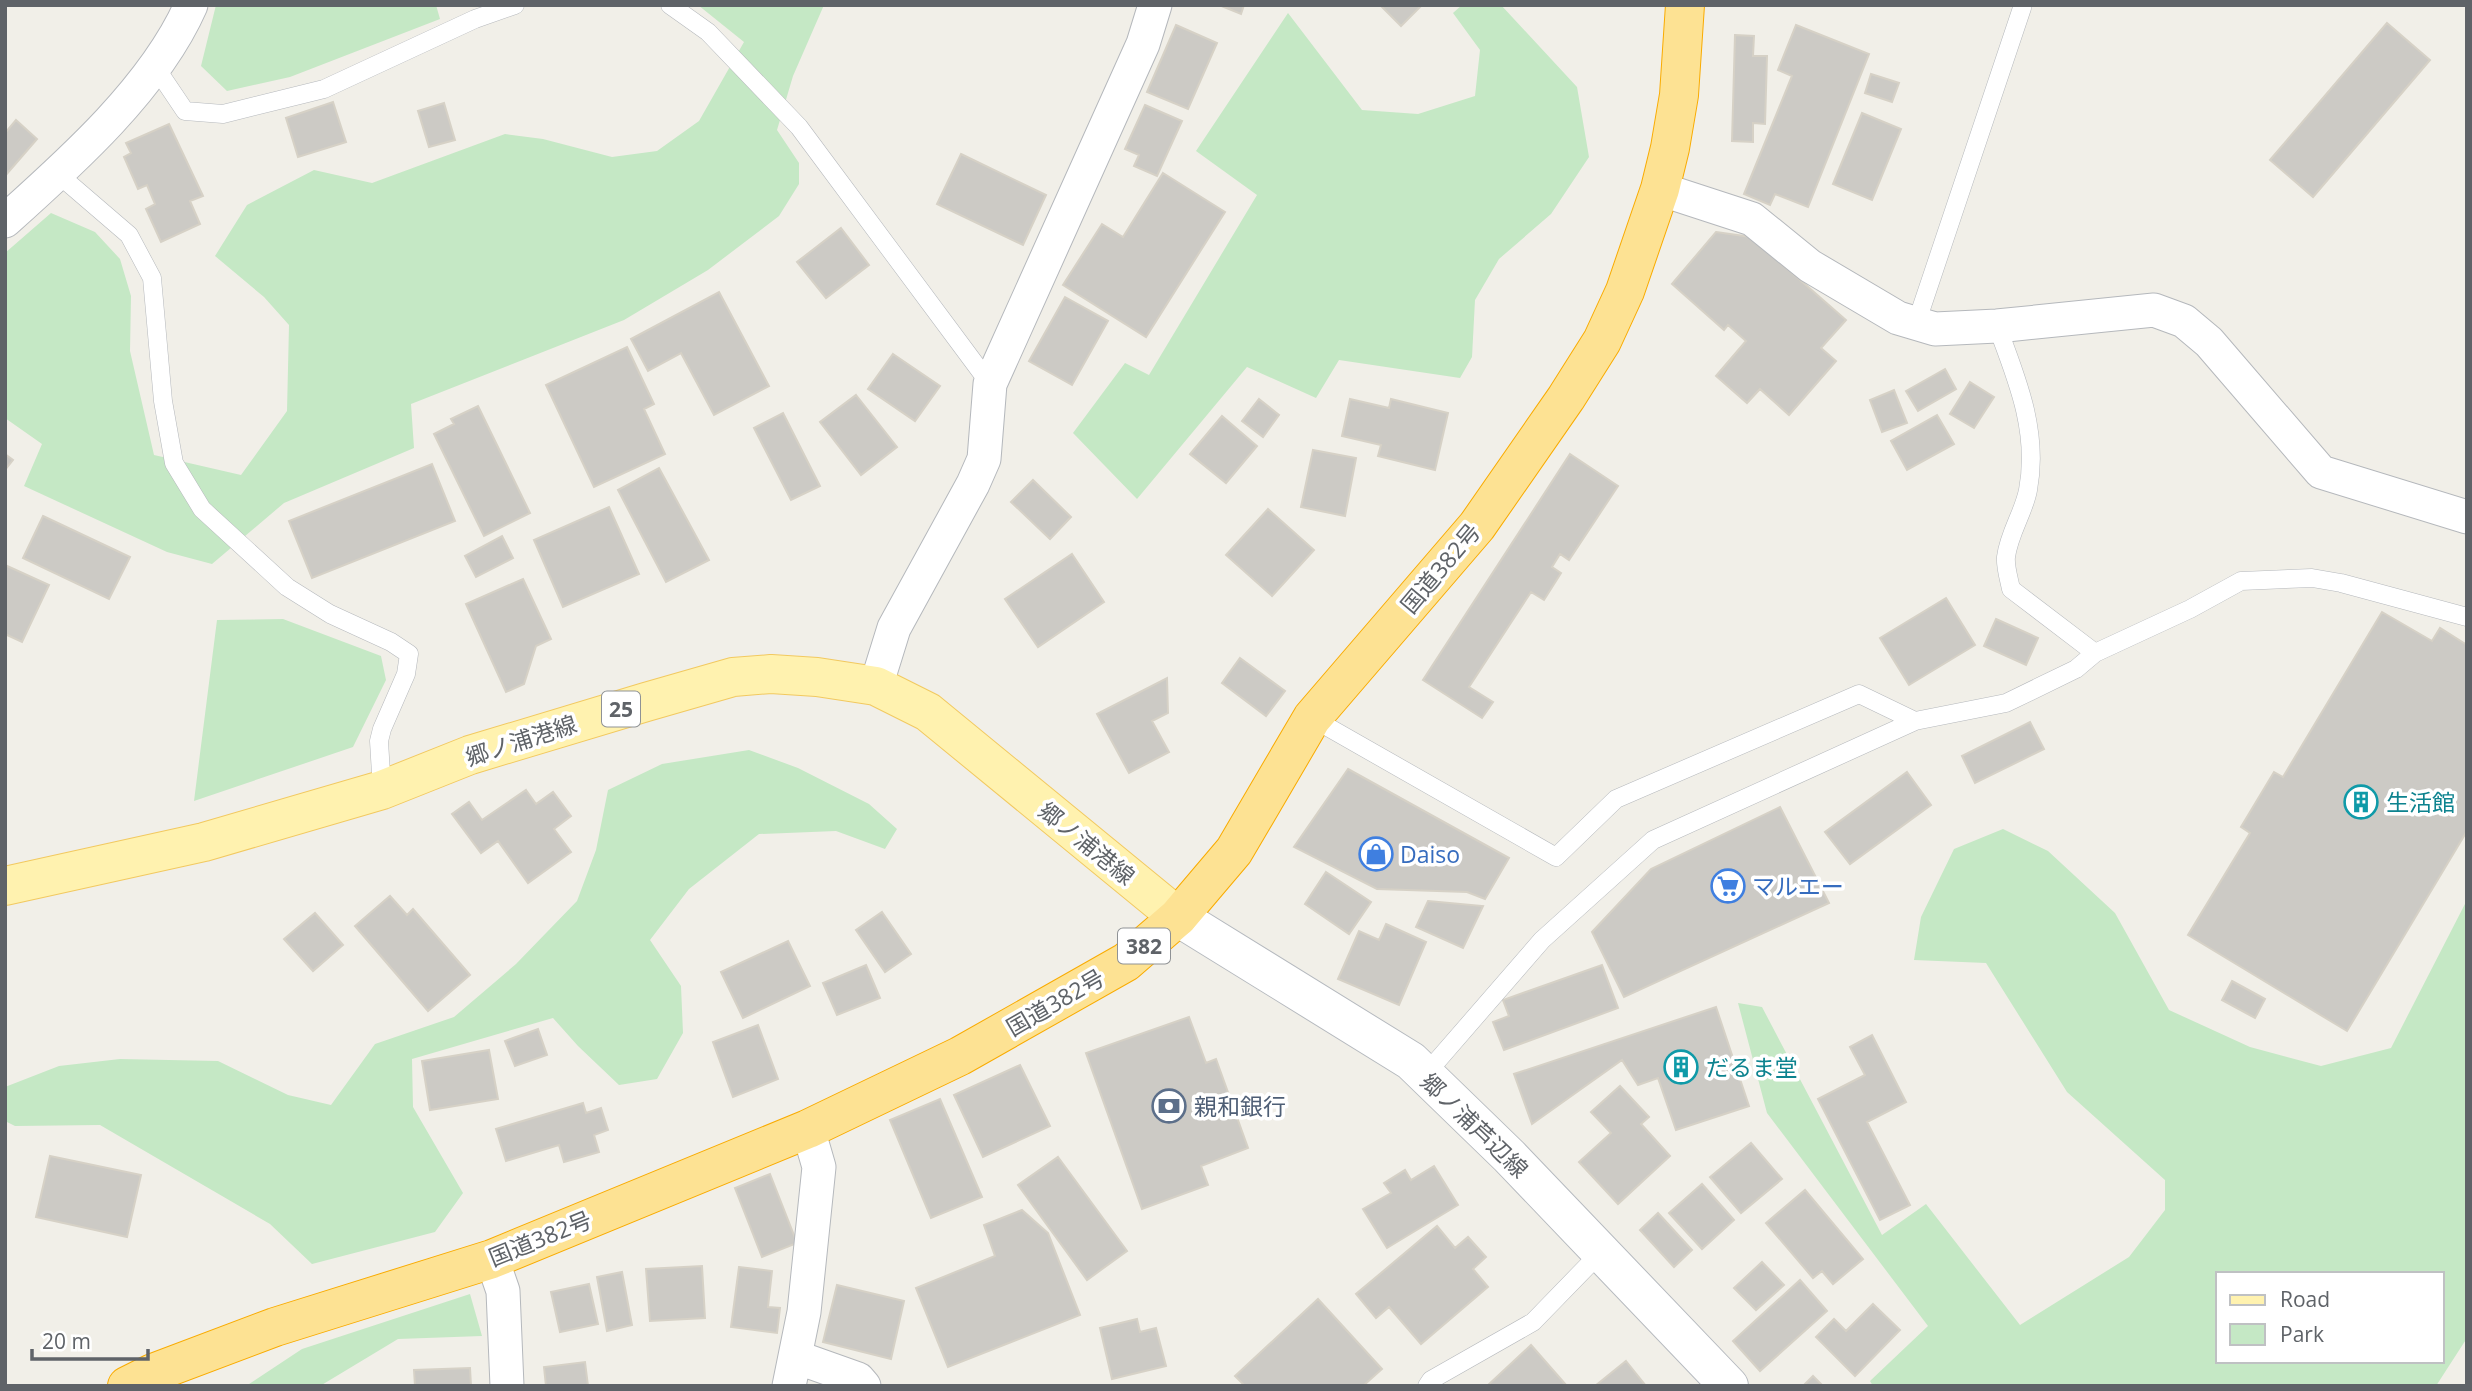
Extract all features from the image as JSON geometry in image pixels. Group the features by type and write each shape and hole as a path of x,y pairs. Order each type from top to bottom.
{"highway":[{"name":"国道382号","path":"127,1386 153,1373 275,1327 492,1259 808,1129 960,1056 1126,961 1178,917 1234,851 1312,718 1477,526 1602,341 1625,291 1660,189 1679,94 1685,5"}],"main road":[{"name":"郷ノ浦港線","path":"5,886 204,842 382,790 470,755 733,677 771,674 817,677 876,686 929,712 1178,917"},
{"name":"郷ノ浦芦辺線","path":"1178,917 1377,1038 1410,1061 1509,1156 1729,1386"}],"street":[{"path":"5,220 58,174 156,68 191,5"},
{"path":"876,686 894,628 984,459 990,384 1143,44 1155,5"},
{"path":"1660,189 1752,219 1810,266 1898,318 1935,330 2154,310 2184,321 2209,342 2321,472 2467,517"},
{"path":"808,1129 819,1167 810,1268 793,1371 858,1379 864,1386"},
{"path":"492,1259 503,1291 507,1386"}],"lane":[{"path":"156,68 186,111 223,114 324,89 475,19 515,5"},
{"path":"670,5 708,32 799,127 990,384"},
{"path":"1916,324 2021,8"},
{"path":"58,174 129,235 152,278 163,401 174,463 202,509 287,587 330,614 391,642 408,654 406,674 379,741 382,790"},
{"path":"1997,326 2024,400 2031,455 2028,491 2005,558 2011,589 2095,653"},
{"path":"1424,1076 1542,940 1653,840 1915,721 2006,703 2076,668 2095,653 2190,609 2241,581 2312,578 2341,583 2467,617"},
{"path":"1312,718 1556,857 1616,799 1859,694 1915,721"},
{"path":"1427,1386 1431,1380 1533,1322 1601,1252"}],"green space":[{"path":"216,5 436,5 440,19 290,77 227,91 201,66"},
{"path":"698,5 824,5 793,76 777,130 799,163 799,184 779,216 708,270 624,320 411,404 414,448 284,503 212,564 167,552 24,486 42,444 5,418 5,253 51,213 95,232 120,259 131,296 130,351 154,455 241,475 287,411 289,325 264,297 215,256 247,205 314,170 372,183 505,134 543,139 612,157 657,151 699,121 744,42"},
{"path":"1462,5 1501,5 1577,87 1589,157 1551,214 1499,259 1475,300 1472,357 1460,378 1339,360 1316,398 1247,367 1137,499 1073,433 1125,363 1149,375 1257,195 1196,151 1288,13 1362,110 1418,114 1475,96 1480,50 1453,13"},
{"path":"283,619 381,656 386,680 353,747 194,801 217,620"},
{"path":"749,750 798,768 869,804 897,829 885,849 836,831 759,834 689,889 650,940 681,986 683,1033 657,1079 619,1085 553,1018 412,1059 413,1107 463,1193 435,1232 312,1264 270,1224 100,1125 15,1126 5,1121 5,1087 59,1066 120,1059 218,1061 288,1095 331,1105 375,1044 454,1017 516,964 577,901 596,850 608,790 662,764"},
{"path":"2003,829 2048,851 2115,913 2169,1010 2250,1047 2321,1066 2391,1048 2467,900 2467,1338 2436,1386 1873,1386 1870,1381 1928,1326 1767,1113 1738,1003 1762,1007 1882,1235 1926,1204 2020,1325 2129,1257 2165,1210 2165,1180 2067,1092 1986,963 1914,960 1921,917 1954,849"},
{"path":"470,1294 482,1336 398,1339 320,1386 246,1386 302,1349"}],"building":[{"path":"1219,5 1244,5 1241,14"},
{"path":"1380,5 1422,5 1401,26"},
{"path":"2387,23 2430,60 2313,197 2270,160"},
{"path":"1176,25 1217,43 1188,109 1147,92"},
{"path":"1796,25 1869,54 1808,207 1775,194 1770,205 1744,194 1792,76 1778,70"},
{"path":"1735,35 1754,36 1753,56 1767,56 1765,124 1753,123 1753,142 1732,141"},
{"path":"1871,74 1899,83 1892,102 1865,93"},
{"path":"333,102 346,142 298,157 286,118"},
{"path":"444,103 455,140 429,147 418,111"},
{"path":"1145,105 1182,121 1157,176 1134,166 1139,155 1125,149"},
{"path":"1862,113 1901,129 1872,200 1833,184"},
{"path":"16,120 37,139 5,176 5,133"},
{"path":"169,124 203,196 190,201 200,224 161,242 146,209 155,204 147,185 138,189 124,157 131,153 126,143"},
{"path":"961,154 1046,195 1023,245 937,204"},
{"path":"1163,173 1225,212 1146,337 1063,285 1102,224 1123,237"},
{"path":"841,228 869,265 826,298 797,262"},
{"path":"1716,232 1751,237 1846,320 1821,348 1836,361 1789,415 1760,389 1747,403 1716,376 1746,341 1728,325 1724,330 1672,284"},
{"path":"719,292 769,386 714,415 681,353 648,371 631,339"},
{"path":"1065,297 1108,321 1072,385 1029,361"},
{"path":"627,347 654,404 644,409 665,454 594,487 546,385"},
{"path":"893,354 940,386 915,421 868,389"},
{"path":"1945,369 1956,389 1918,411 1906,391"},
{"path":"1970,382 1994,397 1974,428 1950,414"},
{"path":"1894,390 1907,423 1882,432 1870,400"},
{"path":"856,395 897,447 861,475 820,422"},
{"path":"1259,399 1279,415 1263,437 1242,421"},
{"path":"1350,399 1389,408 1391,399 1448,413 1435,470 1378,456 1381,445 1342,436"},
{"path":"478,406 530,513 484,536 434,434 454,424 451,419"},
{"path":"783,413 820,486 791,500 754,428"},
{"path":"1937,415 1954,444 1907,470 1891,441"},
{"path":"1222,416 1257,446 1226,483 1190,454"},
{"path":"1313,450 1356,458 1345,516 1301,507"},
{"path":"5,454 13,460 5,470"},
{"path":"1570,454 1618,486 1569,560 1560,554 1552,567 1561,573 1544,600 1531,592 1469,687 1493,702 1482,718 1423,680"},
{"path":"432,464 455,521 312,578 289,521"},
{"path":"659,468 709,560 666,582 618,490"},
{"path":"1033,480 1071,517 1050,539 1011,502"},
{"path":"609,507 639,574 563,607 534,540"},
{"path":"1268,509 1314,550 1272,596 1226,555"},
{"path":"43,516 130,557 109,599 23,558"},
{"path":"502,536 513,558 476,577 465,556"},
{"path":"1072,554 1104,602 1038,647 1005,599"},
{"path":"5,565 49,585 22,642 5,634"},
{"path":"523,579 551,639 536,646 524,684 506,692 466,604"},
{"path":"1946,598 1975,645 1909,685 1880,638"},
{"name":"生活館","path":"2382,612 2432,641 2440,628 2467,645 2467,831 2347,1031 2188,935 2250,833 2241,827 2274,772 2283,777"},
{"path":"1996,619 2038,638 2026,665 1984,646"},
{"path":"1240,658 1285,691 1266,716 1222,683"},
{"path":"1167,678 1168,713 1152,721 1169,752 1129,773 1097,714"},
{"path":"2030,722 2044,749 1975,783 1962,756"},
{"path":"1348,769 1509,858 1485,899 1467,892 1377,889 1294,847"},
{"path":"1907,772 1931,805 1850,864 1825,832"},
{"path":"526,790 536,804 553,792 571,816 554,829 571,852 528,883 498,841 481,853 452,814 469,802 482,820"},
{"name":"マルエー","path":"1780,807 1829,903 1624,997 1592,932 1651,869"},
{"path":"1326,872 1371,902 1349,934 1305,904"},
{"path":"390,896 407,915 413,909 470,975 428,1011 355,926"},
{"path":"1428,901 1483,906 1463,948 1416,927"},
{"path":"882,912 911,954 885,972 856,930"},
{"path":"315,913 343,945 313,971 284,939"},
{"path":"1386,924 1426,942 1399,1005 1338,979 1359,931 1379,940"},
{"path":"788,941 810,986 743,1018 721,972"},
{"path":"866,965 880,998 837,1015 823,983"},
{"path":"1602,965 1618,1008 1504,1050 1493,1022 1509,1016 1503,1000"},
{"path":"2232,981 2265,999 2255,1018 2222,1000"},
{"name":"だるま堂","path":"1716,1007 1749,1106 1676,1130 1658,1078 1638,1085 1622,1060 1532,1124 1514,1074"},
{"name":"親和銀行","path":"1189,1017 1206,1063 1216,1059 1248,1148 1201,1166 1208,1185 1142,1209 1086,1053"},
{"path":"758,1025 778,1079 733,1097 713,1042"},
{"path":"538,1029 547,1055 515,1066 505,1041"},
{"path":"1872,1035 1906,1102 1867,1122 1910,1205 1880,1220 1818,1099 1865,1075 1850,1047"},
{"path":"489,1050 498,1099 430,1110 422,1061"},
{"path":"1020,1065 1050,1126 983,1157 954,1095"},
{"path":"1620,1086 1649,1117 1641,1124 1670,1156 1618,1204 1579,1162 1611,1133 1591,1112"},
{"path":"940,1099 982,1197 931,1218 890,1120"},
{"path":"583,1103 586,1113 601,1108 608,1130 594,1135 599,1152 564,1162 559,1145 506,1161 496,1129"},
{"path":"1751,1143 1782,1179 1741,1213 1710,1177"},
{"path":"50,1156 141,1175 127,1237 36,1217"},
{"path":"1058,1157 1127,1251 1087,1280 1018,1185"},
{"path":"1434,1166 1458,1205 1387,1248 1363,1209 1391,1193 1384,1183 1405,1170 1411,1180"},
{"path":"770,1174 797,1243 762,1257 735,1188"},
{"path":"1702,1184 1734,1220 1702,1249 1669,1213"},
{"path":"1805,1190 1863,1259 1833,1284 1822,1271 1813,1278 1766,1223"},
{"path":"1022,1210 1048,1233 1080,1315 948,1367 916,1288 995,1256 984,1225"},
{"path":"1658,1213 1692,1250 1674,1267 1640,1230"},
{"path":"1437,1226 1455,1248 1468,1237 1486,1257 1473,1269 1488,1287 1421,1344 1389,1307 1376,1318 1356,1294"},
{"path":"1762,1262 1784,1285 1756,1310 1734,1288"},
{"path":"702,1266 705,1318 650,1321 646,1269"},
{"path":"739,1267 772,1271 768,1307 780,1308 777,1333 731,1327"},
{"path":"622,1272 632,1325 607,1331 597,1277"},
{"path":"1800,1280 1827,1311 1760,1371 1733,1341"},
{"path":"589,1284 598,1324 560,1332 551,1292"},
{"path":"837,1285 904,1301 891,1359 823,1342"},
{"path":"1318,1299 1382,1369 1363,1386 1245,1386 1235,1376"},
{"path":"1873,1304 1900,1330 1855,1376 1816,1337 1834,1319 1846,1331"},
{"path":"1137,1319 1140,1332 1156,1328 1166,1366 1112,1379 1100,1328"},
{"path":"1531,1345 1567,1386 1487,1386"},
{"path":"1626,1361 1646,1386 1595,1386"},
{"path":"585,1362 588,1386 546,1386 544,1367"},
{"path":"470,1368 471,1386 415,1386 414,1370"},
{"path":"1813,1376 1823,1386 1803,1386"}],"place":[{"name":"生活館","path":"2361,802"},
{"name":"Daiso","path":"1376,854"},
{"name":"マルエー","path":"1728,886"},
{"name":"だるま堂","path":"1681,1067"},
{"name":"親和銀行","path":"1169,1106"}]}
